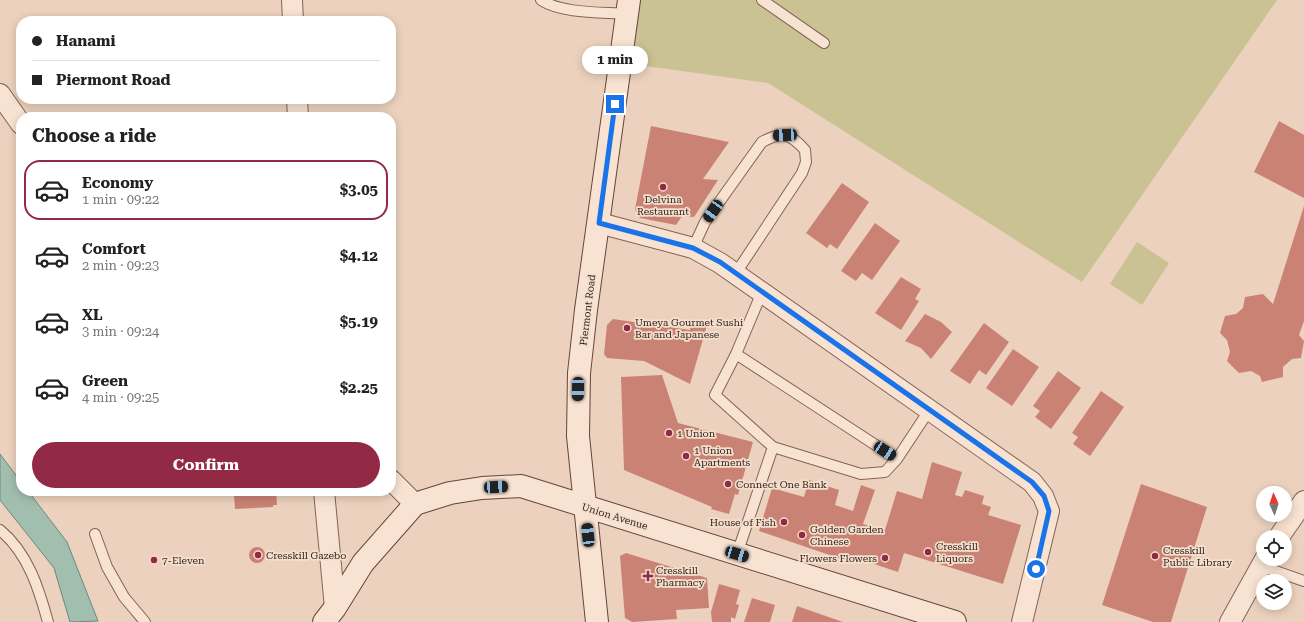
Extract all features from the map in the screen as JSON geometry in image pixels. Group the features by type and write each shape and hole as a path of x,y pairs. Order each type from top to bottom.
{"main road":[{"name":"Piermont Road","path":"597,622 578,436 579,373 586,310 628,7"},
{"name":"Union Avenue","path":"415,504 450,492 516,486 954,622"},
{"path":"329,615 364,563 415,504"}],"street":[{"path":"292,0 293,16"},
{"path":"0,94 16,117"},
{"path":"599,223 693,248 736,273 1032,482 1044,496 1049,511 1022,622"},
{"path":"396,485 415,504"},
{"path":"324,496 329,615"},
{"path":"1284,530 1304,501"},
{"path":"1230,622 1261,566"}],"lane":[{"path":"541,0 548,4 566,9 628,7"},
{"path":"762,0 824,43"},
{"path":"693,248 705,222 762,142 774,135 785,135 796,140 805,150 806,162 802,173 736,273"},
{"path":"762,292 736,354 715,394 773,447 861,474 885,472 897,459 930,409"},
{"path":"736,354 897,459"},
{"path":"737,554 773,447"},
{"path":"0,530 27,562 42,600 48,622"},
{"path":"96,534 107,568 124,598 144,622"},
{"path":"1272,566 1304,581"}],"shaded area":[{"path":"626,0 1277,0 1082,282 768,83 617,62"},
{"path":"1137,242 1169,263 1142,305 1110,284"},
{"path":"0,454 16,475 16,496 32,496 67,542 98,621 70,622 54,568 0,500"}],"building":[{"path":"1279,121 1304,135 1304,198 1254,172"},
{"path":"651,126 729,142 703,179 718,180 694,217 682,216 676,225 640,218 635,209"},
{"path":"842,183 869,202 837,249 830,244 827,248 806,233"},
{"path":"1304,206 1304,321 1299,335 1304,341 1301,358 1292,359 1283,367 1283,377 1262,382 1260,376 1251,371 1239,373 1227,361 1230,352 1227,340 1220,333 1225,316 1236,314 1243,308 1245,297 1263,294 1273,304"},
{"path":"875,223 900,241 872,280 862,273 856,281 841,271"},
{"path":"901,277 921,289 915,299 919,301 901,330 875,313"},
{"path":"925,314 941,322 952,332 931,359 921,348 905,341"},
{"path":"613,319 690,330 692,319 708,322 690,384 644,361 607,358 604,354 607,325"},
{"path":"984,323 1009,342 986,375 979,370 970,384 950,371"},
{"path":"1013,349 1039,367 1012,406 986,388"},
{"path":"1058,371 1081,388 1051,429 1035,417 1040,411 1033,406"},
{"name":"1 Union","path":"662,375 678,423 753,442 738,495 735,494 729,514 711,509 712,507 624,470 621,377"},
{"path":"1101,391 1124,407 1090,456 1073,444 1078,437 1072,433"},
{"path":"932,462 962,472 955,495 962,497 965,490 984,496 982,504 991,507 988,515 1021,525 1003,584 904,553 898,572 853,557 853,563 759,531 772,488 804,497 809,480 839,490 835,505 853,511 861,485 875,490 863,524 885,530 897,491 922,499"},
{"name":"Cresskill Public Library","path":"1141,484 1207,507 1171,622 1153,622 1102,605"},
{"path":"234,496 276,496 277,505 273,505 273,507 235,509"},
{"name":"Cresskill Gazebo","path":"257,547 263,549 265,555 263,561 257,563 251,561 249,555 251,549"},
{"path":"626,553 707,578 709,608 676,610 677,619 632,622 625,618 620,556"},
{"path":"719,584 740,590 736,604 739,605 735,619 731,617 731,622 712,622 711,612"},
{"path":"752,598 775,605 770,622 744,622"},
{"path":"797,606 843,622 792,622"}],"place":[{"name":"Delvina Restaurant","path":"663,187"},
{"name":"Umeya Gourmet Sushi Bar and Japanese","path":"627,328"},
{"name":"1 Union","path":"669,433"},
{"name":"1 Union Apartments","path":"686,456"},
{"name":"Connect One Bank","path":"728,484"},
{"name":"House of Fish","path":"784,522"},
{"name":"Golden Garden Chinese","path":"802,535"},
{"name":"Cresskill Liquors","path":"928,552"},
{"name":"Cresskill Gazebo","path":"258,555"},
{"name":"Cresskill Public Library","path":"1155,556"},
{"name":"Flowers Flowers","path":"885,558"},
{"name":"7-Eleven","path":"154,560"},
{"name":"Cresskill Pharmacy","path":"648,576"}],"route":[{"path":"615,104 599,223 693,248 720,262 1032,482 1044,496 1049,511 1036,569"}]}
